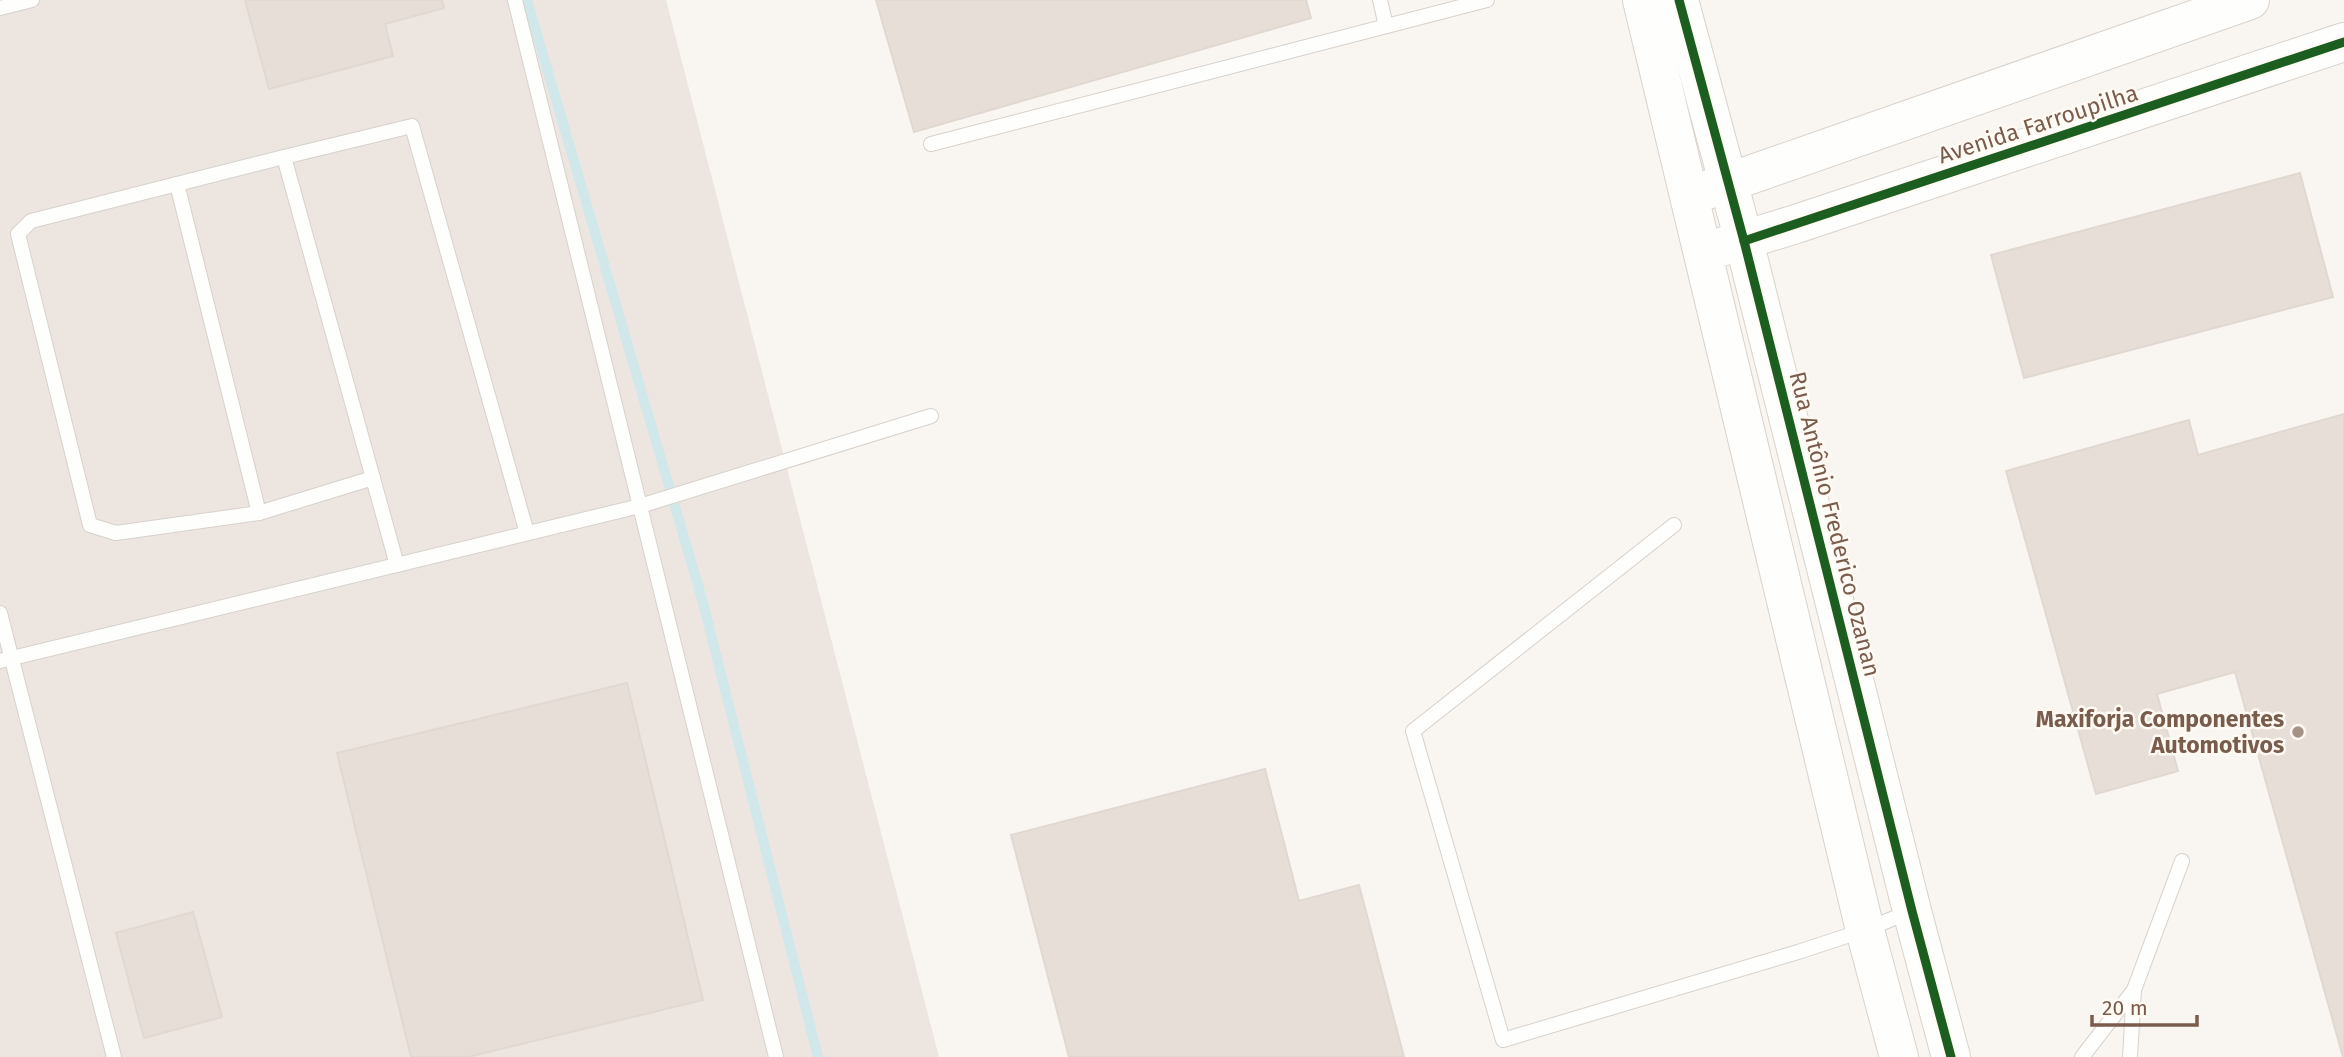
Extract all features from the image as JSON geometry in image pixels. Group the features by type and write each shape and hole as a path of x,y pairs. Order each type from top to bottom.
{"main road":[{"path":"1642,0 1865,930 1899,1057"},
{"name":"Rua Antônio Frederico Ozanan","path":"1679,0 1744,241 1951,1057"},
{"name":"Avenida Farroupilha","path":"1689,197 1727,181 2250,0"},
{"name":"Avenida Farroupilha","path":"1703,251 1744,241 2344,42"}],"lane":[{"path":"0,8 32,0"},
{"path":"515,0 776,1057"},
{"path":"1380,0 1386,26"},
{"path":"932,144 1487,0"},
{"path":"373,478 259,513 116,533 90,525 18,234 31,220 412,126 527,533"},
{"path":"284,157 397,565"},
{"path":"177,184 259,513"},
{"path":"6,660 640,506 931,416"},
{"path":"1674,525 1413,731 1503,1040 1865,930 1912,911"},
{"path":"0,612 6,660 114,1057"},
{"path":"2130,1057 2134,990 2182,861"},
{"path":"2082,1057 2134,990"}],"shaded area":[{"path":"0,0 666,0 939,1057 0,1057"}],"building":[{"path":"245,0 442,0 444,8 385,24 393,56 269,89"},
{"path":"876,0 1306,0 1311,18 914,132"},
{"path":"2300,173 2333,297 2024,378 1991,255"},
{"name":"Maxiforja Componentes Automotivos","path":"2344,414 2343,1057 2235,672 2157,694 2178,771 2096,794 2006,471 2189,420 2198,455"},
{"path":"627,683 703,1000 468,1057 411,1057 337,753"},
{"path":"1265,769 1299,901 1359,885 1404,1057 1069,1057 1011,835"},
{"path":"193,912 222,1017 144,1038 116,933"}],"waterway":[{"path":"527,0 702,599 818,1057"}],"cycle path":[{"path":"1679,0 1744,241 1951,1057"},
{"path":"1744,241 2344,42"}],"place":[{"name":"Maxiforja Componentes Automotivos","path":"2298,732"}]}
